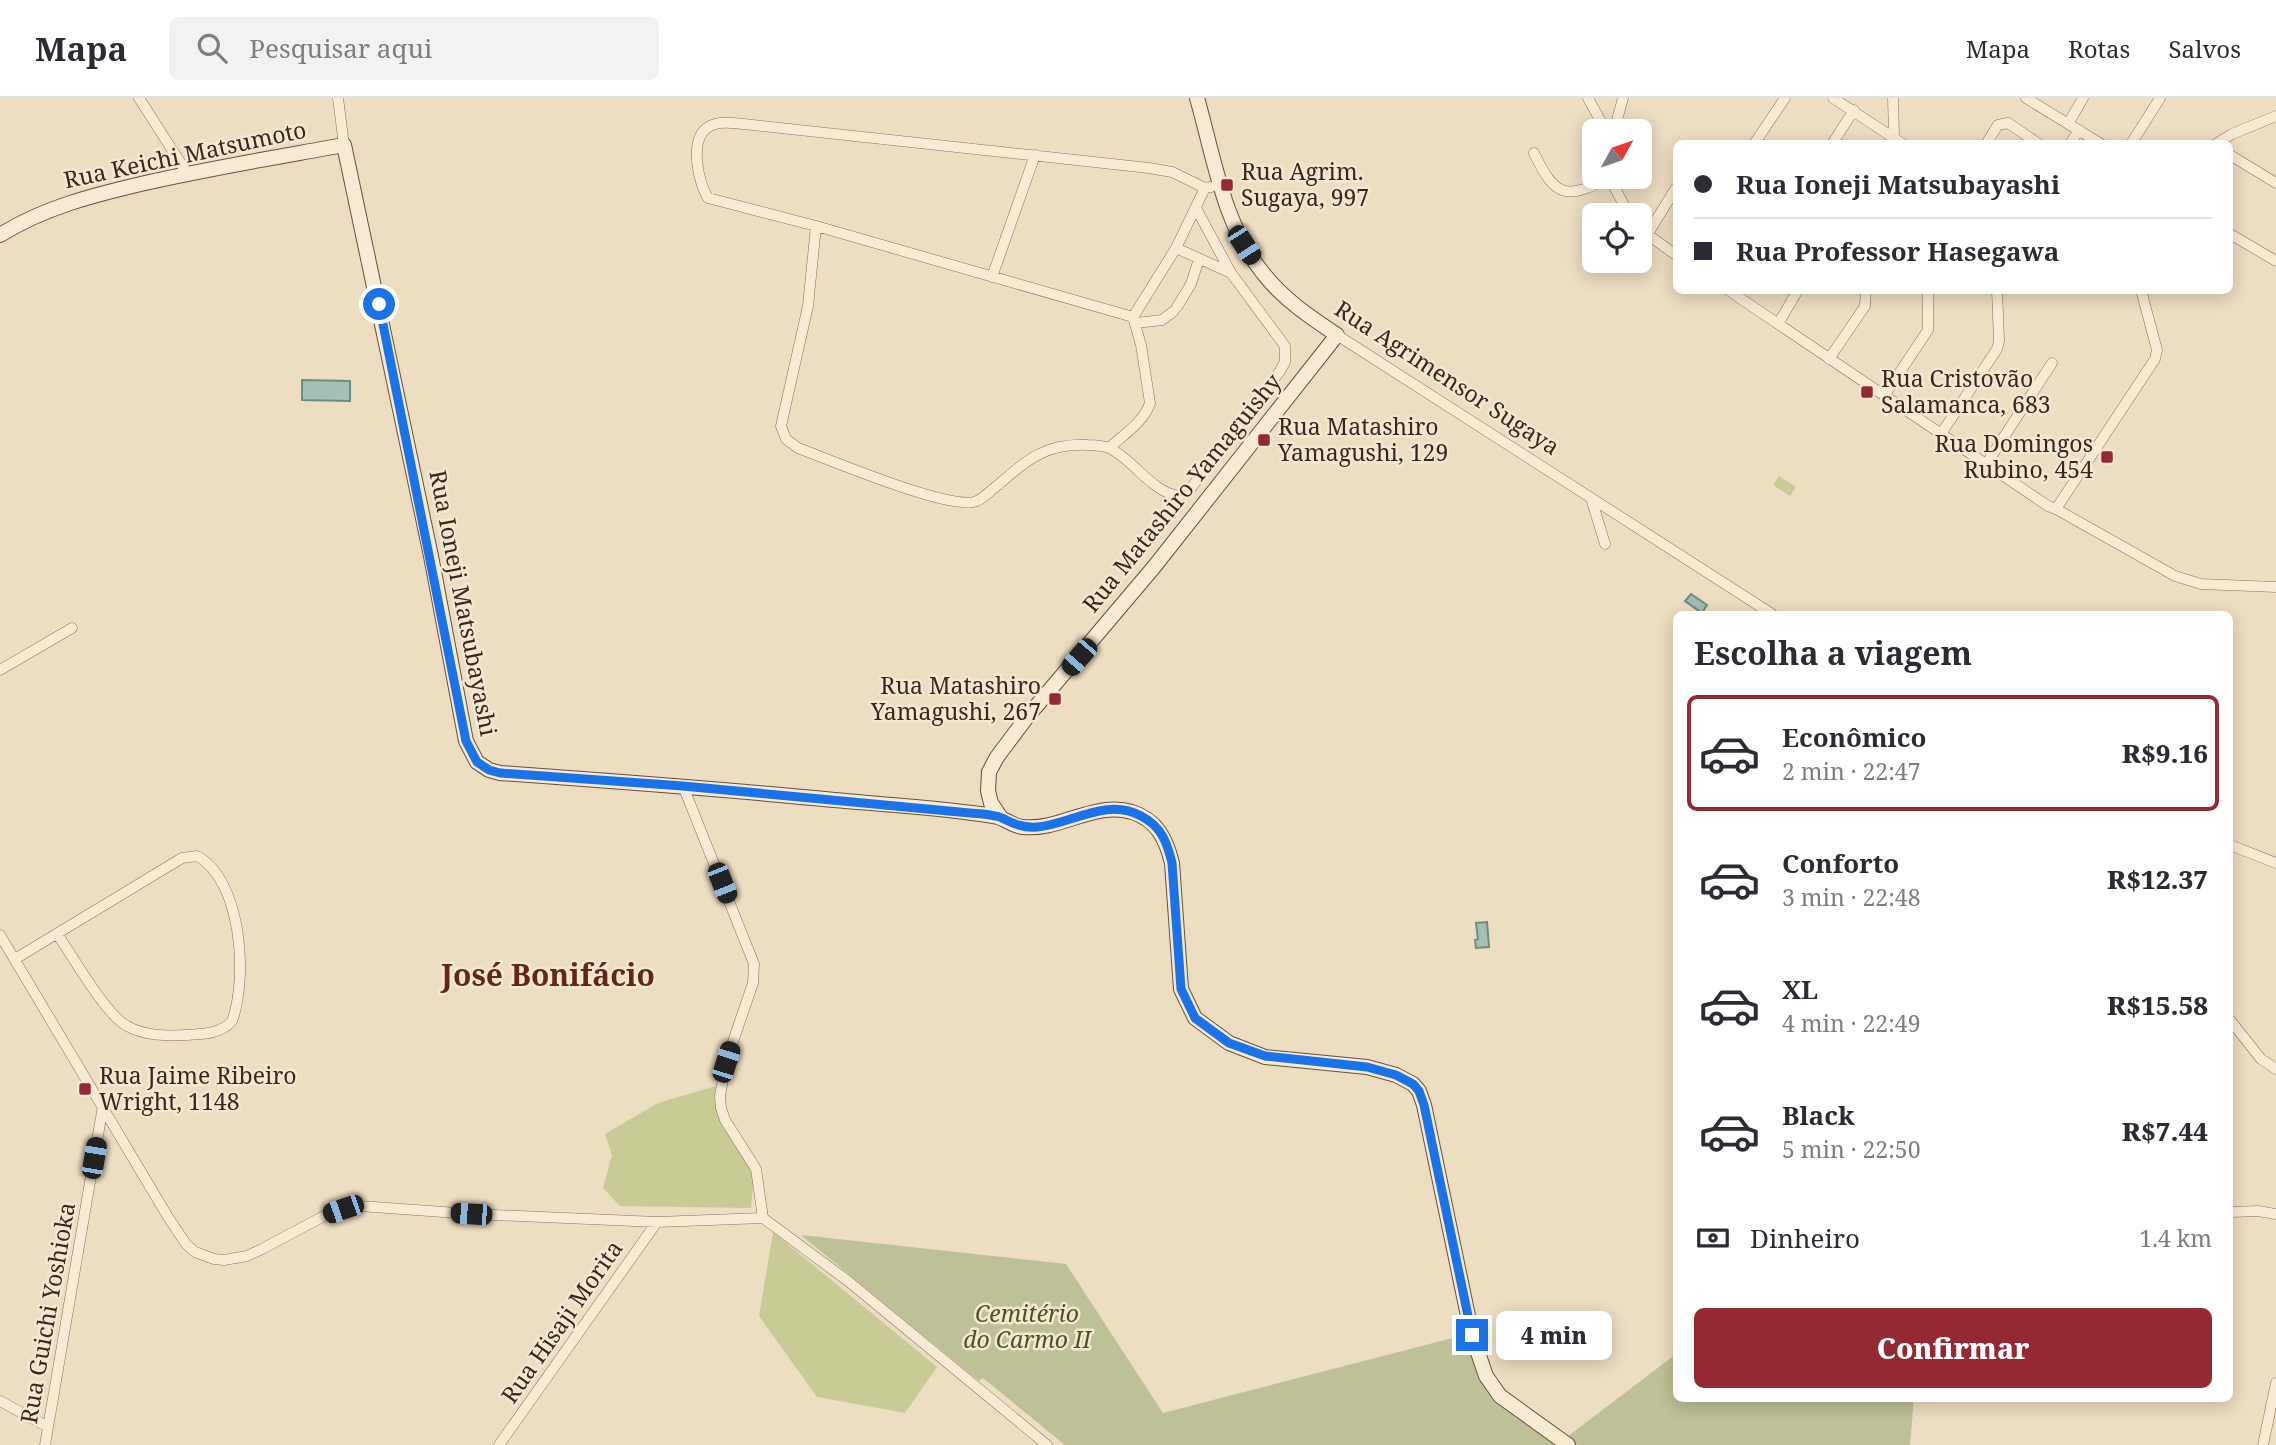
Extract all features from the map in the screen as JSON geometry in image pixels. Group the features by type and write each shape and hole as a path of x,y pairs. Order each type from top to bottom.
{"main road":[{"name":"Rua Agrimensor Sugaya","path":"1197,98 1213,186 1235,228 1262,273 1302,312 1337,335"},
{"name":"Rua Keichi Matsumoto","path":"0,236 53,208 100,193 187,173 344,145"},
{"name":"Rua Ioneji Matsubayashi","path":"344,145 431,556 462,722 470,751 482,766 500,773 683,786 970,813 1001,818 1016,826 1037,827 1115,809 1136,813 1152,821 1168,845 1172,863 1181,989 1195,1018 1217,1036 1244,1051 1289,1060 1367,1067 1396,1075 1413,1084 1424,1105 1472,1335 1486,1376 1500,1396 1568,1445"},
{"name":"Rua Matashiro Yamaguishy","path":"1001,818 991,803 988,791 989,772 996,757 1154,567 1337,335"}],"street":[{"path":"139,98 187,173"},
{"name":"Rua Ioneji Matsubayashi","path":"338,98 344,145"},
{"path":"1588,98 1599,119"},
{"path":"1617,119 1623,98"},
{"path":"1757,140 1785,98"},
{"path":"1833,98 1898,140"},
{"path":"1892,98 1894,137"},
{"path":"2026,98 2095,140"},
{"path":"2068,124 2083,98"},
{"path":"2134,140 2160,98"},
{"path":"1835,140 1854,110"},
{"path":"2225,140 2276,116"},
{"path":"1109,448 1140,419 1150,403 1134,320 1196,208 1213,186 1172,172 744,124 719,123 708,126 700,136 696,163 700,186 708,198 816,226 1134,320 1162,320 1175,309 1191,284 1199,259"},
{"path":"1989,140 1998,125 2008,123 2033,140"},
{"path":"2073,140 2079,130"},
{"path":"1534,153 1545,176 1555,187 1563,192 1582,188"},
{"path":"992,277 1035,155"},
{"path":"2233,157 2276,183"},
{"path":"1652,220 1673,192"},
{"path":"816,226 808,306 781,426 786,439 798,448 925,495 966,503 977,501 1030,457 1047,449 1088,445 1109,448 1163,490 1179,496 1191,488 1285,362 1285,346 1231,273 1196,208"},
{"path":"2233,236 2276,261"},
{"path":"1652,238 1673,253"},
{"path":"1176,248 1231,273"},
{"path":"1734,294 1985,466 2048,506 2175,576 2201,584 2276,587"},
{"path":"1777,324 1796,294"},
{"path":"1829,359 1865,306 1866,294"},
{"path":"1884,396 1928,330 1928,294"},
{"path":"1941,434 1997,349 1997,294"},
{"path":"2056,509 2155,359 2157,350 2142,294"},
{"name":"Rua Agrimensor Sugaya","path":"1337,335 1767,611"},
{"path":"1985,466 2052,363"},
{"path":"1591,498 1605,544"},
{"path":"0,670 72,628"},
{"path":"683,786 754,964 753,983 726,1062 720,1096 725,1120 756,1169 763,1218"},
{"path":"2233,846 2276,863"},
{"path":"15,959 182,858 197,856 214,870 227,891 233,908 239,970 232,1021 227,1026 207,1034 156,1035 125,1026 110,1010 58,935"},
{"path":"0,935 179,1234 195,1252 223,1261 247,1255 324,1216 360,1206 657,1222 763,1218 848,1280 1047,1445"},
{"path":"2233,1024 2261,1059 2276,1069"},
{"name":"Rua Guichi Yoshioka","path":"45,1445 103,1106"},
{"path":"2233,1212 2258,1211 2276,1214"},
{"name":"Rua Hisaji Morita","path":"499,1445 657,1222"},
{"path":"2263,1445 2276,1383"},
{"path":"0,1401 48,1427"}],"green space":[{"path":"1779,476 1796,487 1790,496 1773,485"},
{"path":"716,1086 754,1174 751,1208 620,1206 603,1188 612,1155 605,1134 658,1103"},
{"path":"773,1232 937,1367 905,1413 817,1397 759,1316"},
{"name":"Cemitério do Carmo II","path":"801,1235 1066,1264 1163,1413 1468,1334 1484,1376 1560,1445 1065,1445 983,1378 979,1381"},
{"path":"1673,1356 1673,1402 1914,1402 1910,1445 1578,1445 1567,1437"}],"shaded area":[{"path":"302,380 350,381 350,401 302,400"},
{"path":"1691,594 1707,605 1703,611 1699,611 1685,601"},
{"path":"1487,922 1489,947 1476,948 1476,923"}],"place":[{"name":"Rua Agrim. Sugaya, 997","path":"1227,185"},
{"name":"Rua Cristovão Salamanca, 683","path":"1867,392"},
{"name":"Rua Matashiro Yamagushi, 129","path":"1264,440"},
{"name":"Rua Domingos Rubino, 454","path":"2107,457"},
{"name":"Rua Matashiro Yamagushi, 267","path":"1055,699"},
{"name":"Rua Jaime Ribeiro Wright, 1148","path":"85,1089"}],"district":[{"name":"José Bonifácio","path":"548,976"}],"route":[{"path":"379,304 466,741 477,762 500,773 683,786 970,813 1001,818 1016,826 1026,827 1050,825 1093,812 1115,809 1136,813 1152,821 1168,845 1172,863 1181,989 1195,1018 1217,1036 1244,1051 1289,1060 1367,1067 1406,1079 1419,1091 1472,1335"}]}
